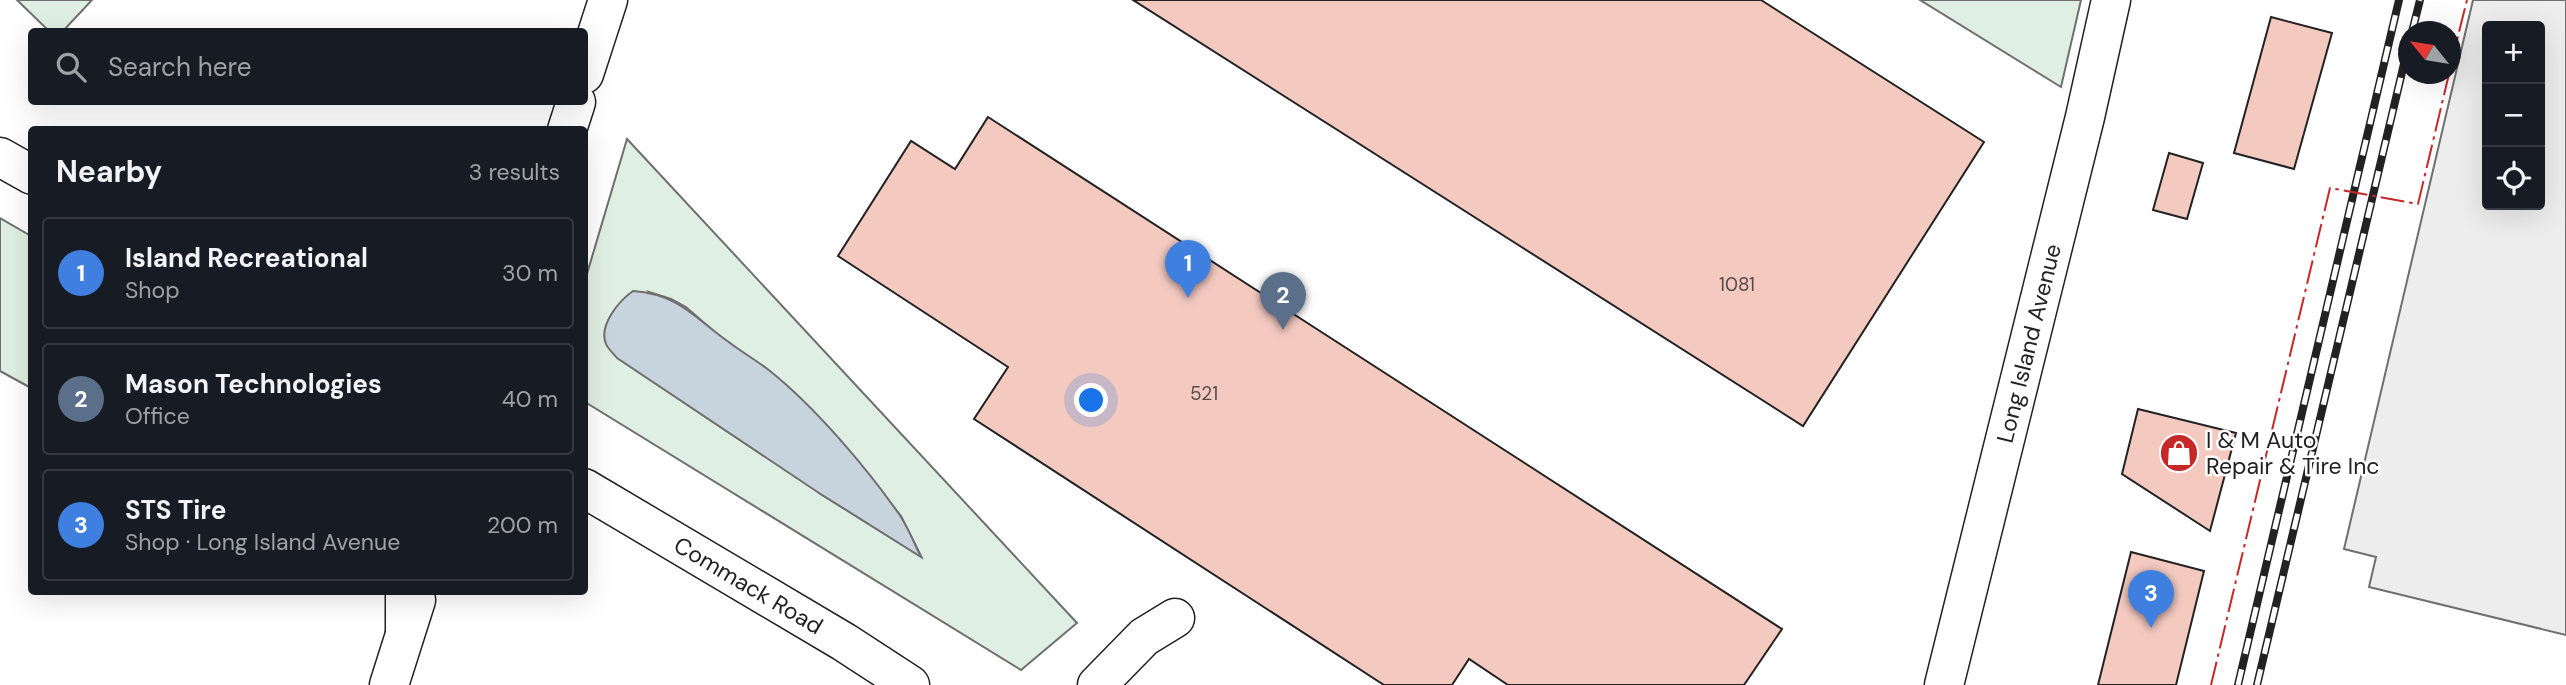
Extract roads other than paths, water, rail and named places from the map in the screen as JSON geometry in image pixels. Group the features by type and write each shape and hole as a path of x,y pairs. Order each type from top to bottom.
{"street":[{"path":"588,62 608,0"},
{"name":"Long Island Avenue","path":"1944,685 2085,117 2111,0"},
{"path":"568,126 575,105"},
{"path":"0,157 28,173"},
{"name":"Commack Road","path":"588,490 844,642 910,685"},
{"path":"405,595 405,632"},
{"path":"389,685 417,595"},
{"path":"1097,685 1144,637 1175,618"}],"railway":[{"path":"2238,685 2399,0"},
{"path":"2415,21 2420,0"},
{"path":"2257,685 2399,84"}],"place":[{"name":"Island Recreational","path":"1188,298"},
{"name":"Mason Technologies","path":"1283,330"},
{"name":"I & M Auto Repair & Tire Inc","path":"2179,453"},
{"name":"STS Tire","path":"2151,628"}]}
